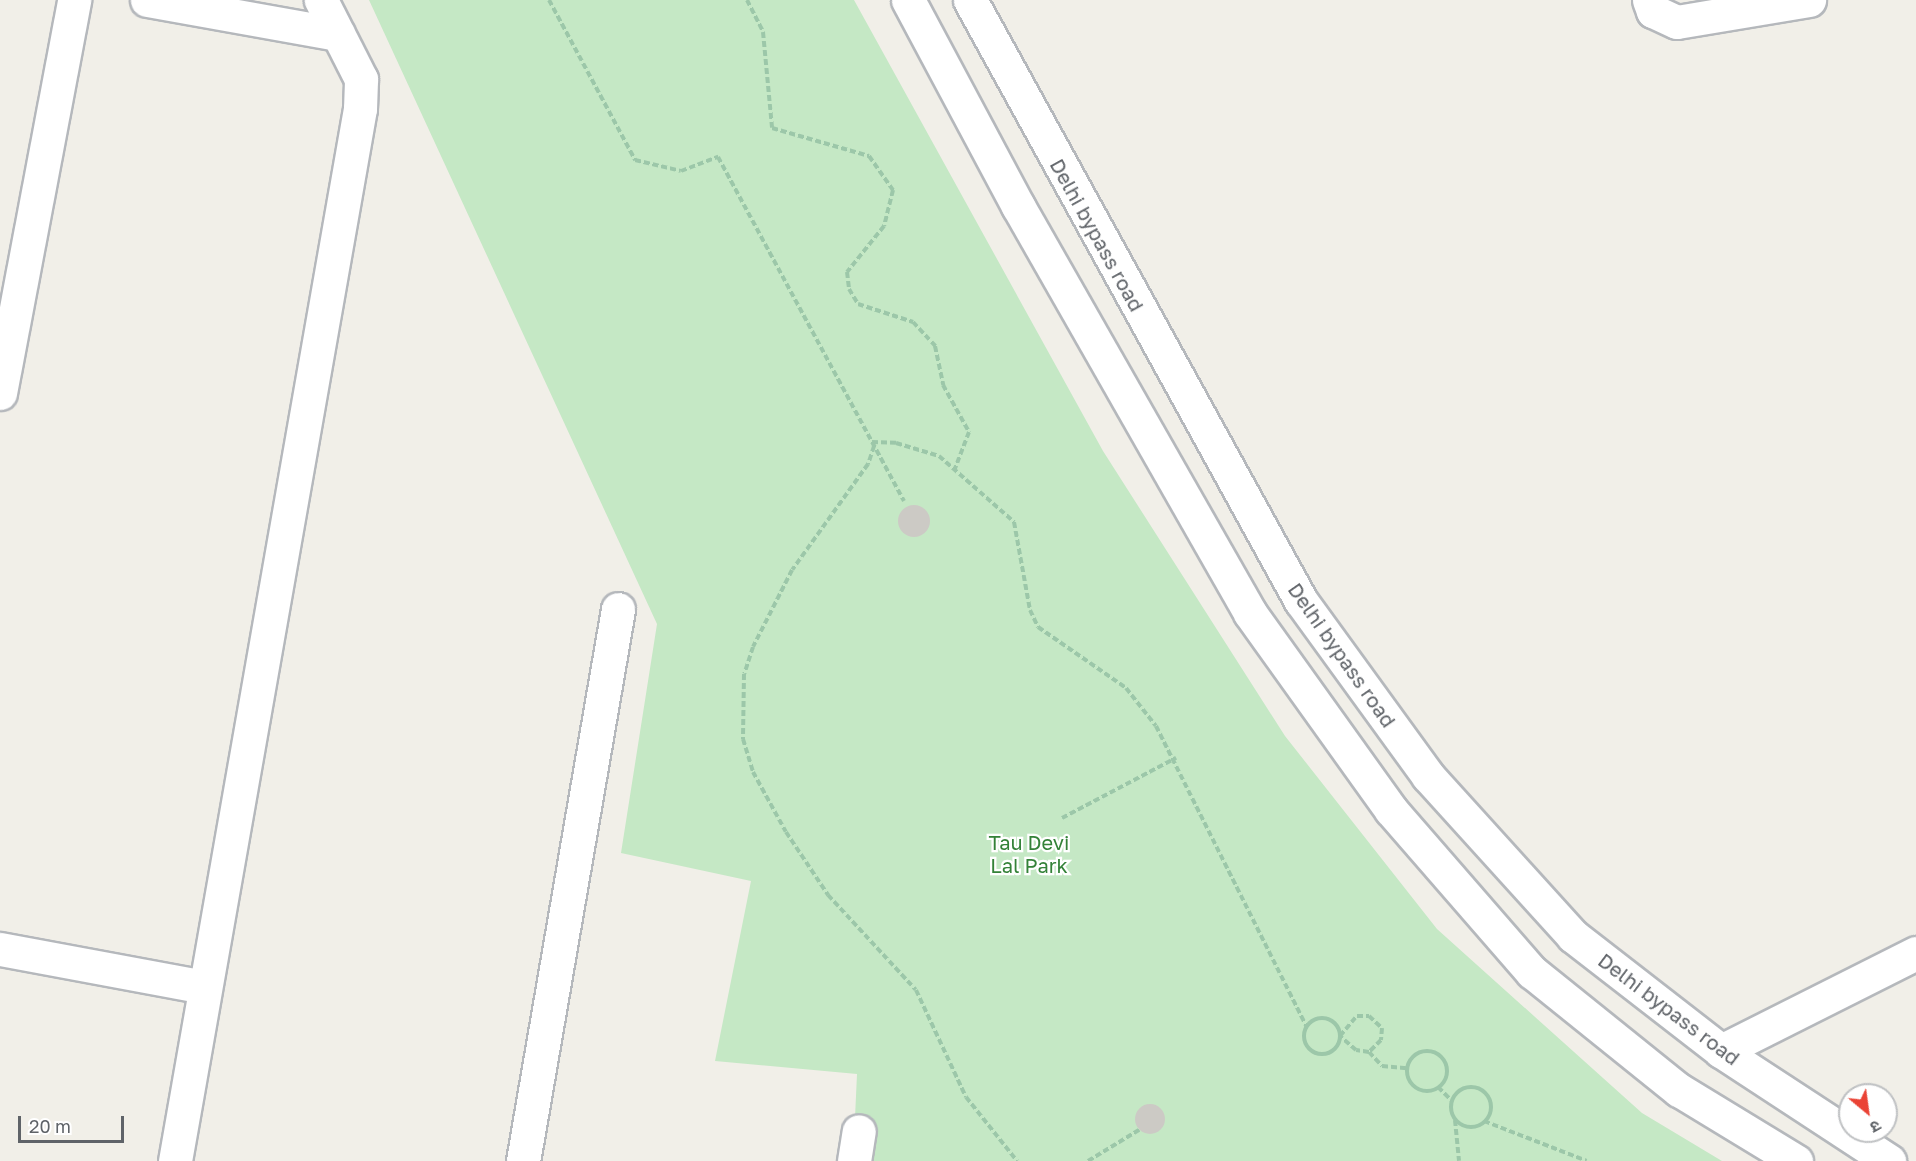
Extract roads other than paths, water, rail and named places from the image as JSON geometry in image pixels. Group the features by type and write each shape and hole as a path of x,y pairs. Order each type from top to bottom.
{"main road":[{"path":"0,393 74,0"},
{"path":"147,0 338,34"},
{"path":"175,1161 360,109 361,79 321,0"},
{"path":"908,0 1018,206 1250,613 1391,810 1532,972 1679,1090 1796,1161"},
{"name":"Delhi bypass road","path":"970,0 1300,602 1428,777 1574,936 1721,1051 1889,1161"},
{"path":"1649,0 1653,11 1677,22 1809,0"},
{"path":"523,1161 618,609"},
{"path":"0,949 205,987"},
{"path":"1721,1051 1916,953"}],"park label":[{"name":"Tau Devi Lal Park","path":"1029,854"}]}
